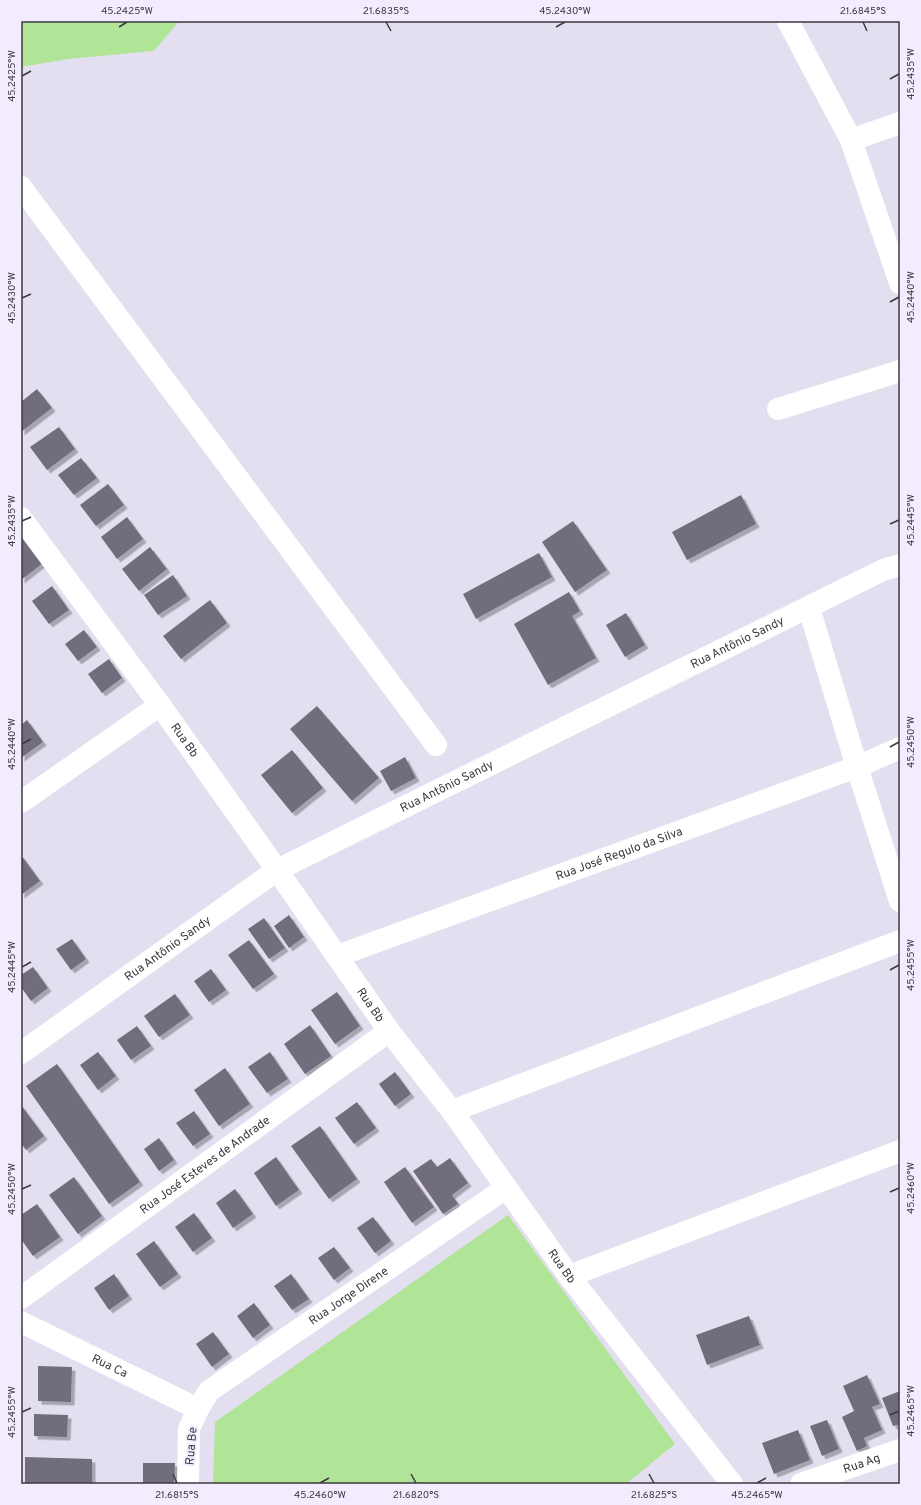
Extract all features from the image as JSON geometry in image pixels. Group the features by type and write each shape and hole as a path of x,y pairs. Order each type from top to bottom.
{"street":[{"path":"788,21 850,140 900,284"},
{"path":"850,140 900,123"},
{"path":"21,187 436,745"},
{"path":"778,409 900,370"},
{"name":"Rua Bb","path":"21,518 160,705 389,1031 452,1111 569,1276 732,1484"},
{"name":"Rua Antônio Sandy","path":"21,1053 277,870 809,608 883,570 900,565"},
{"path":"809,608 856,767 900,901"},
{"path":"21,802 160,705"},
{"name":"Rua José Regulo da Silva","path":"337,956 856,767 900,748"},
{"path":"452,1111 900,941"},
{"name":"Rua José Esteves de Andrade","path":"21,1298 389,1031"},
{"path":"569,1276 900,1151"},
{"name":"Rua Jorge Direne","path":"198,1409 209,1391 506,1188"},
{"name":"Rua Ca","path":"21,1322 198,1409"},
{"name":"Rua Be","path":"188,1484 189,1429 198,1409"},
{"name":"Rua Ag","path":"800,1484 900,1450"}],"green space":[{"path":"21,21 179,21 154,51 68,59 21,67"},
{"path":"508,1215 675,1444 626,1484 213,1484 215,1422"}],"building":[{"path":"37,389 52,408 21,432 21,402"},
{"path":"59,427 75,449 47,470 30,447"},
{"path":"81,458 97,478 74,495 58,475"},
{"path":"108,484 124,505 96,526 80,505"},
{"path":"741,495 756,524 687,560 672,532"},
{"path":"127,517 143,539 117,559 101,537"},
{"path":"573,521 607,570 575,592 542,542"},
{"path":"21,533 43,563 21,580"},
{"path":"150,547 167,569 139,591 122,569"},
{"path":"539,553 552,577 476,619 463,594"},
{"path":"173,575 187,596 158,615 144,595"},
{"path":"52,586 69,610 49,624 32,601"},
{"path":"569,592 580,611 572,616 596,658 548,685 514,624"},
{"path":"210,600 227,623 181,659 163,636"},
{"path":"626,613 645,645 625,657 606,625"},
{"path":"84,630 97,647 78,661 65,644"},
{"path":"109,659 122,678 102,693 88,674"},
{"path":"317,706 379,778 352,801 290,729"},
{"path":"27,720 43,742 21,758 21,725"},
{"path":"292,750 323,788 292,813 261,775"},
{"path":"405,757 416,778 391,791 380,771"},
{"path":"21,855 40,881 21,895"},
{"path":"289,915 304,937 289,948 274,926"},
{"path":"264,918 285,948 269,959 248,929"},
{"path":"72,939 86,959 71,970 56,949"},
{"path":"249,940 274,974 253,989 228,955"},
{"path":"33,967 48,988 31,1001 21,987 21,975"},
{"path":"211,969 226,990 209,1002 194,981"},
{"path":"337,992 360,1026 335,1044 311,1010"},
{"path":"175,994 190,1015 159,1037 144,1016"},
{"path":"310,1025 331,1056 305,1074 284,1044"},
{"path":"137,1026 151,1046 131,1060 117,1040"},
{"path":"98,1052 116,1076 98,1090 80,1065"},
{"path":"270,1052 288,1079 267,1093 248,1067"},
{"path":"57,1064 140,1182 109,1204 26,1086"},
{"path":"225,1068 250,1104 219,1126 194,1090"},
{"path":"395,1072 411,1094 395,1106 379,1084"},
{"path":"357,1102 376,1128 354,1144 335,1118"},
{"path":"21,1105 44,1136 26,1150 21,1143"},
{"path":"194,1111 210,1134 193,1146 176,1123"},
{"path":"320,1126 357,1179 329,1199 291,1146"},
{"path":"159,1138 174,1160 159,1171 144,1149"},
{"path":"276,1157 299,1190 276,1206 254,1173"},
{"path":"450,1158 468,1183 452,1195 458,1204 443,1214 413,1171 431,1159 437,1167"},
{"path":"405,1167 434,1207 412,1223 384,1182"},
{"path":"74,1177 102,1216 78,1234 49,1195"},
{"path":"235,1189 253,1214 233,1228 216,1203"},
{"path":"37,1204 60,1237 33,1256 21,1239 21,1215"},
{"path":"194,1213 212,1238 193,1252 175,1227"},
{"path":"373,1217 391,1241 375,1253 357,1228"},
{"path":"154,1241 178,1274 160,1287 136,1254"},
{"path":"334,1247 350,1268 334,1280 318,1258"},
{"path":"114,1274 129,1296 109,1310 94,1288"},
{"path":"291,1274 309,1299 292,1310 274,1286"},
{"path":"254,1303 270,1325 253,1338 237,1316"},
{"path":"749,1316 760,1345 707,1365 696,1335"},
{"path":"213,1332 229,1354 212,1367 196,1344"},
{"path":"38,1366 72,1367 71,1402 38,1401"},
{"path":"867,1375 880,1404 872,1407 882,1430 864,1438 867,1446 857,1451 842,1417 854,1411 843,1386"},
{"path":"900,1391 900,1424 893,1426 882,1398"},
{"path":"34,1414 68,1415 67,1437 34,1436"},
{"path":"827,1420 839,1449 822,1456 810,1426"},
{"path":"798,1430 810,1460 774,1474 762,1443"},
{"path":"25,1457 92,1459 92,1484 25,1484"},
{"path":"143,1463 175,1463 174,1484 143,1484"}]}
